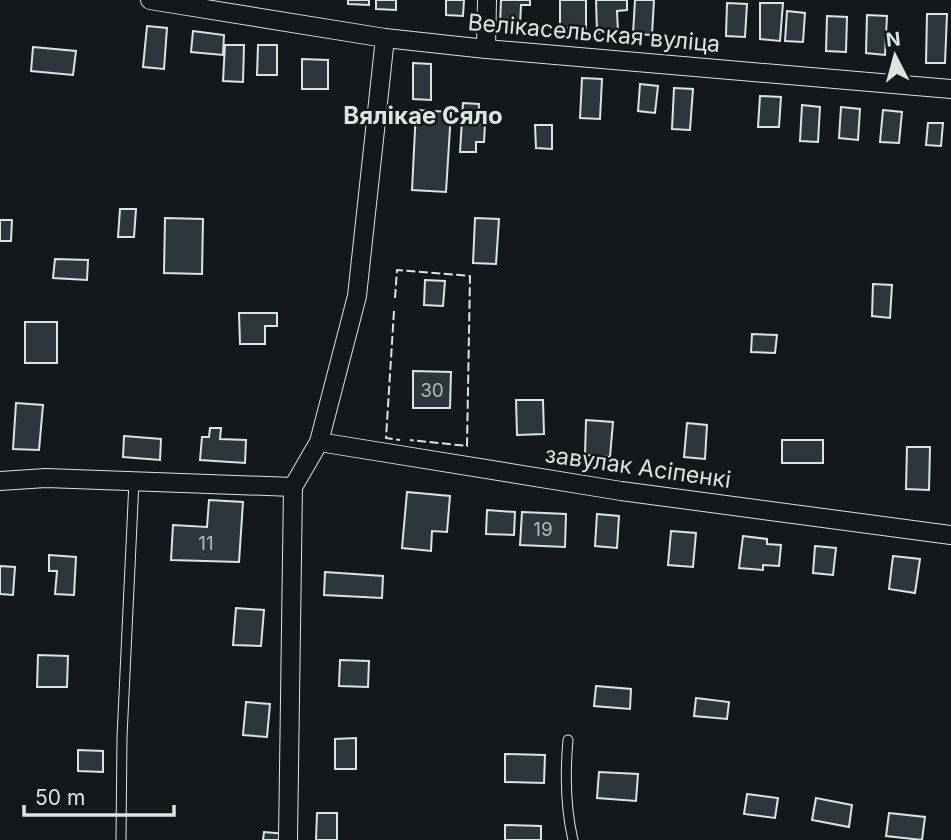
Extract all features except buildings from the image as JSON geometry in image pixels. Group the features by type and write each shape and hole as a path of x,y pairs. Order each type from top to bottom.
{"street":[{"name":"Велікасельская вуліца","path":"150,0 385,38 951,89"},
{"path":"486,49 487,0"},
{"path":"288,840 293,487 319,442 357,296 385,38"},
{"name":"завулак Асіпенкі","path":"319,442 621,491 951,535"},
{"path":"0,481 46,478 293,487"}],"lane":[{"path":"121,840 122,737 134,481"},
{"path":"568,740 565,774 567,814 573,840"}],"fence":[{"path":"395,298 397,270 470,276 467,446 410,440"},
{"path":"394,311 386,438 400,440"}],"district":[{"name":"Вялікае Сяло","path":"423,116"}]}
